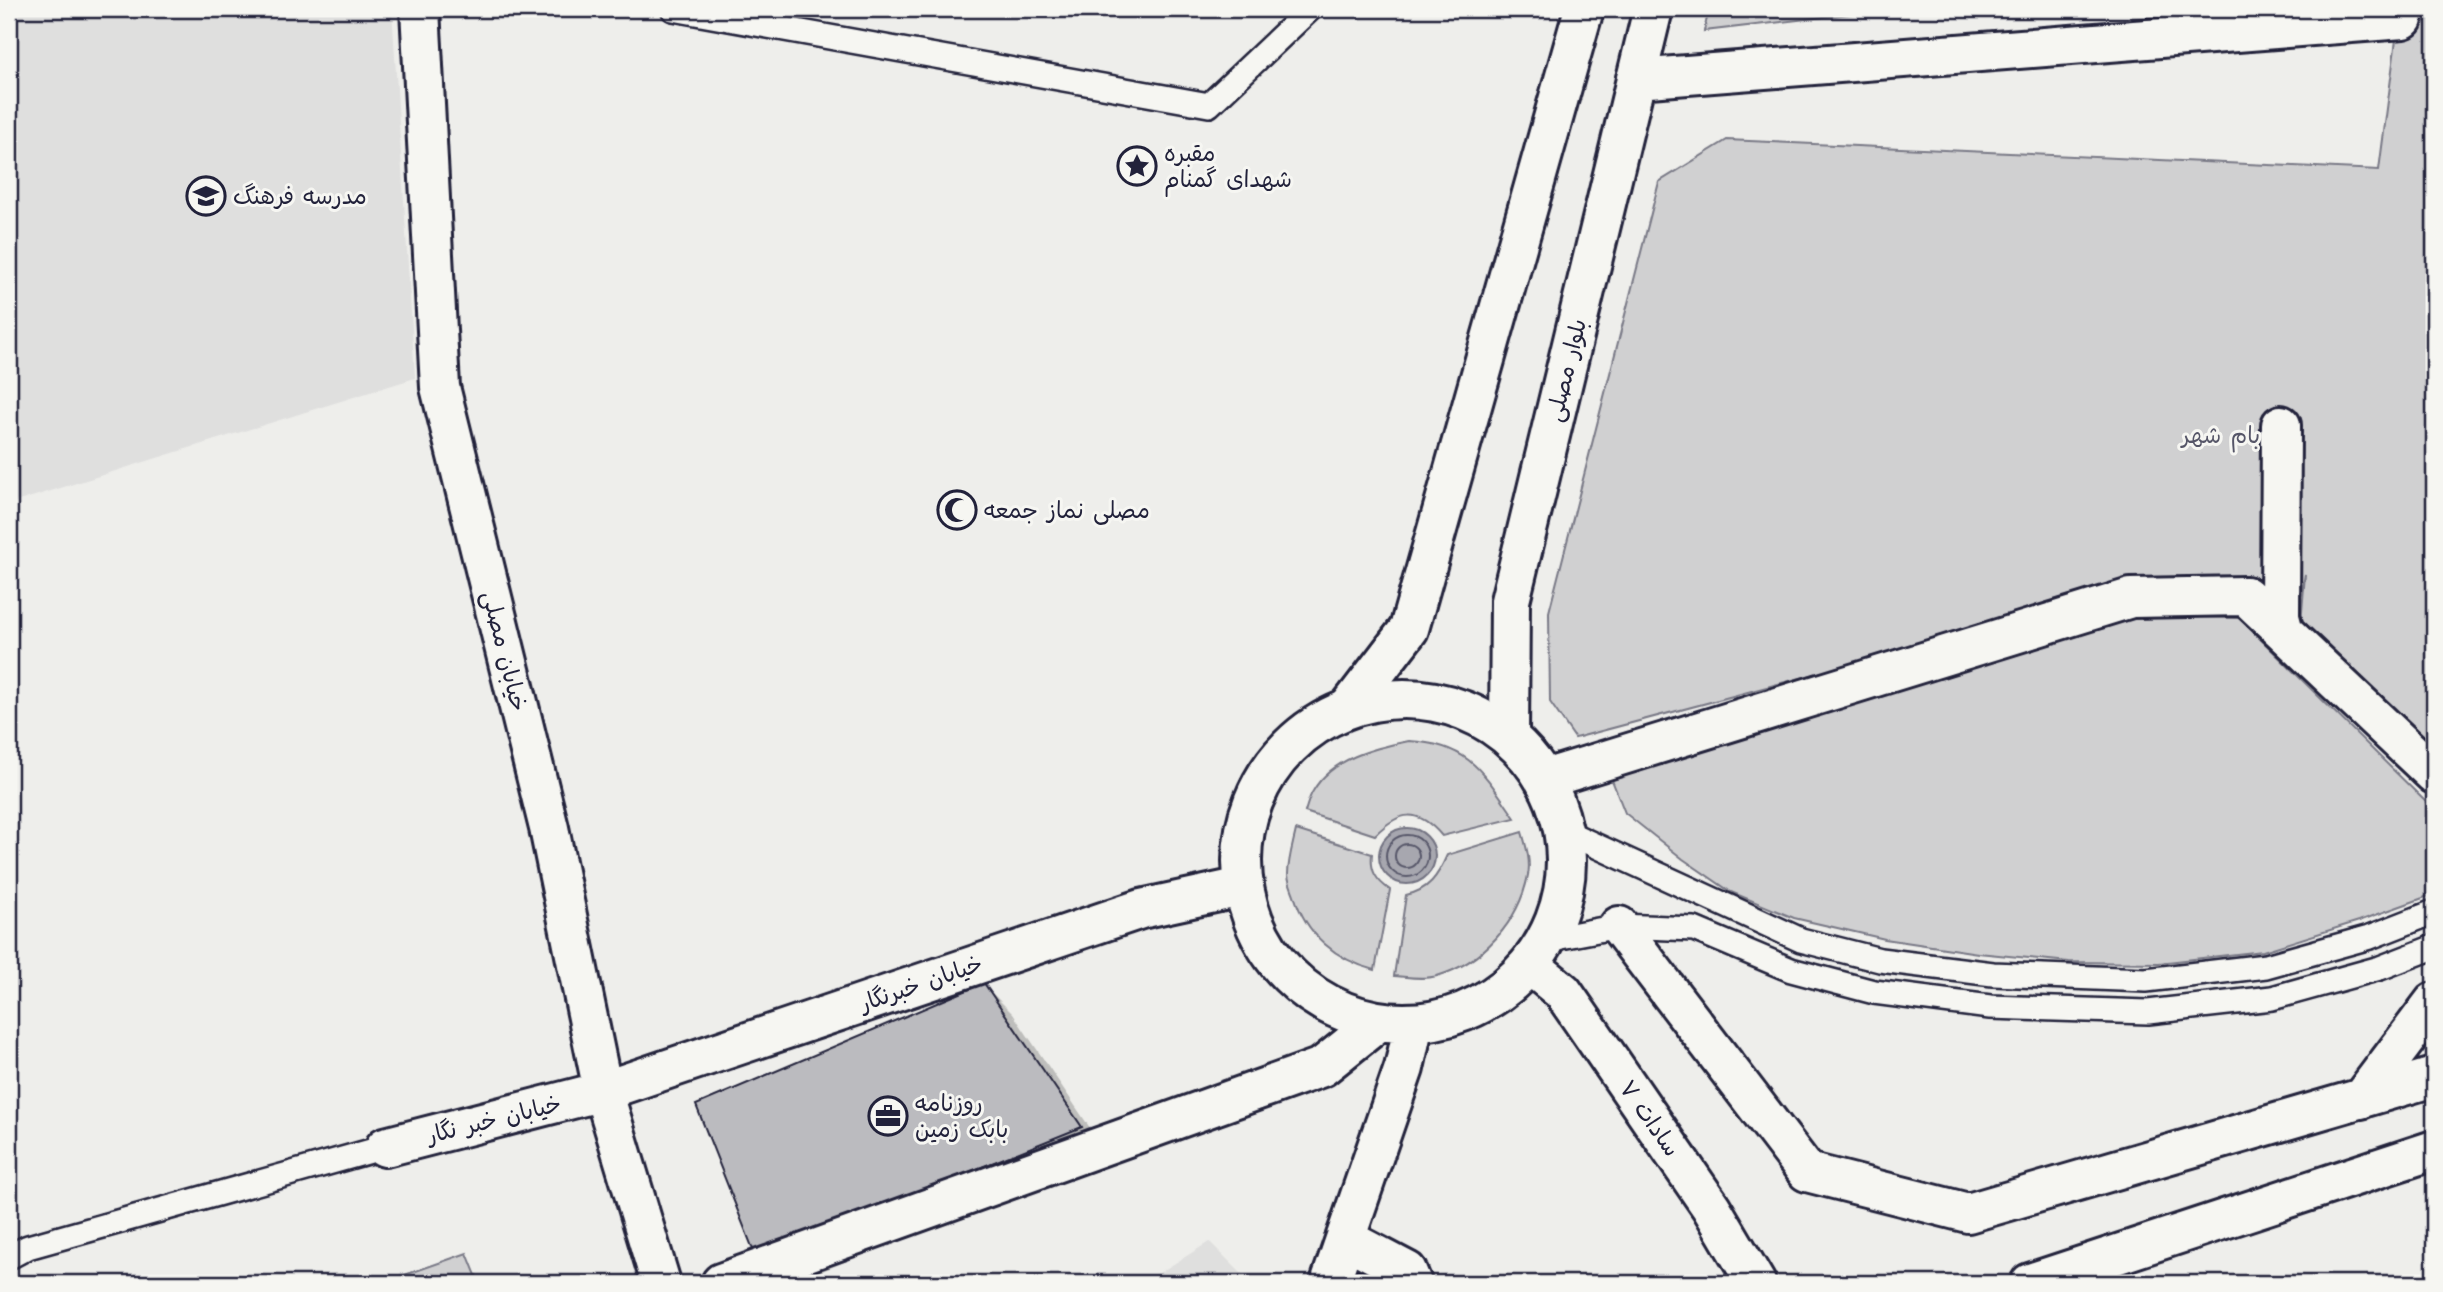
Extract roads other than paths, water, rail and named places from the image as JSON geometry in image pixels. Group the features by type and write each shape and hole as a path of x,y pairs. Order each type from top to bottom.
{"street":[{"name":"خیابان مصلی","path":"419,9 440,387 549,828 603,1091 661,1283"},
{"path":"1350,706 1409,628 1584,9"},
{"name":"بلوار مصلی","path":"1509,735 1510,601 1653,9"},
{"path":"1636,79 2403,19"},
{"path":"2281,425 2280,617 2284,632"},
{"path":"1545,779 2131,598 2246,596 2434,774"},
{"path":"1406,697 1417,699 1461,708 1509,735 1545,779 1564,831 1566,869 1560,906 1537,952 1505,987 1478,1005 1447,1017 1396,1022 1338,1010 1304,990 1275,961 1254,927 1242,887 1243,830 1263,778 1301,734 1350,706 1406,697"},
{"name":"خیابان خبرنگار","path":"603,1091 1142,909 1242,887"},
{"path":"1619,926 1807,1172 1968,1213 2434,1077"},
{"name":"سادات ۷","path":"1537,952 1711,1206 1756,1283"},
{"path":"2361,1099 2434,1002"},
{"path":"1330,1283 1404,1068 1396,1022"},
{"path":"721,1283 1322,1068 1396,1022"},
{"name":"خیابان خبر نگار","path":"384,1147 603,1091"},
{"path":"2030,1283 2434,1150"},
{"path":"1346,1239 1407,1271 1412,1283"}],"lane":[{"path":"673,9 1209,105 1310,9"},
{"path":"1564,831 1801,940 1880,960 1993,974 2146,980 2266,966 2370,937 2434,912"},
{"path":"1537,952 1619,926 1694,929 1791,970 1874,992 1990,1007 2147,1012 2272,998 2380,968 2434,947"},
{"path":"9,1257 28,1247 384,1147"}],"water":[{"path":"1402,828 1412,828 1427,836 1433,845 1433,867 1427,876 1412,884 1402,884 1384,872 1379,861 1379,851 1391,833"}],"place":[{"name":"مقبره شهدای گمنام","path":"1137,166"},
{"name":"مدرسه فرهنگ","path":"206,196"},
{"name":"مصلی نماز جمعه","path":"957,510"},
{"name":"روزنامه بابک زمین","path":"888,1116"}],"park label":[{"name":"بام شهر","path":"2221,435"}]}
